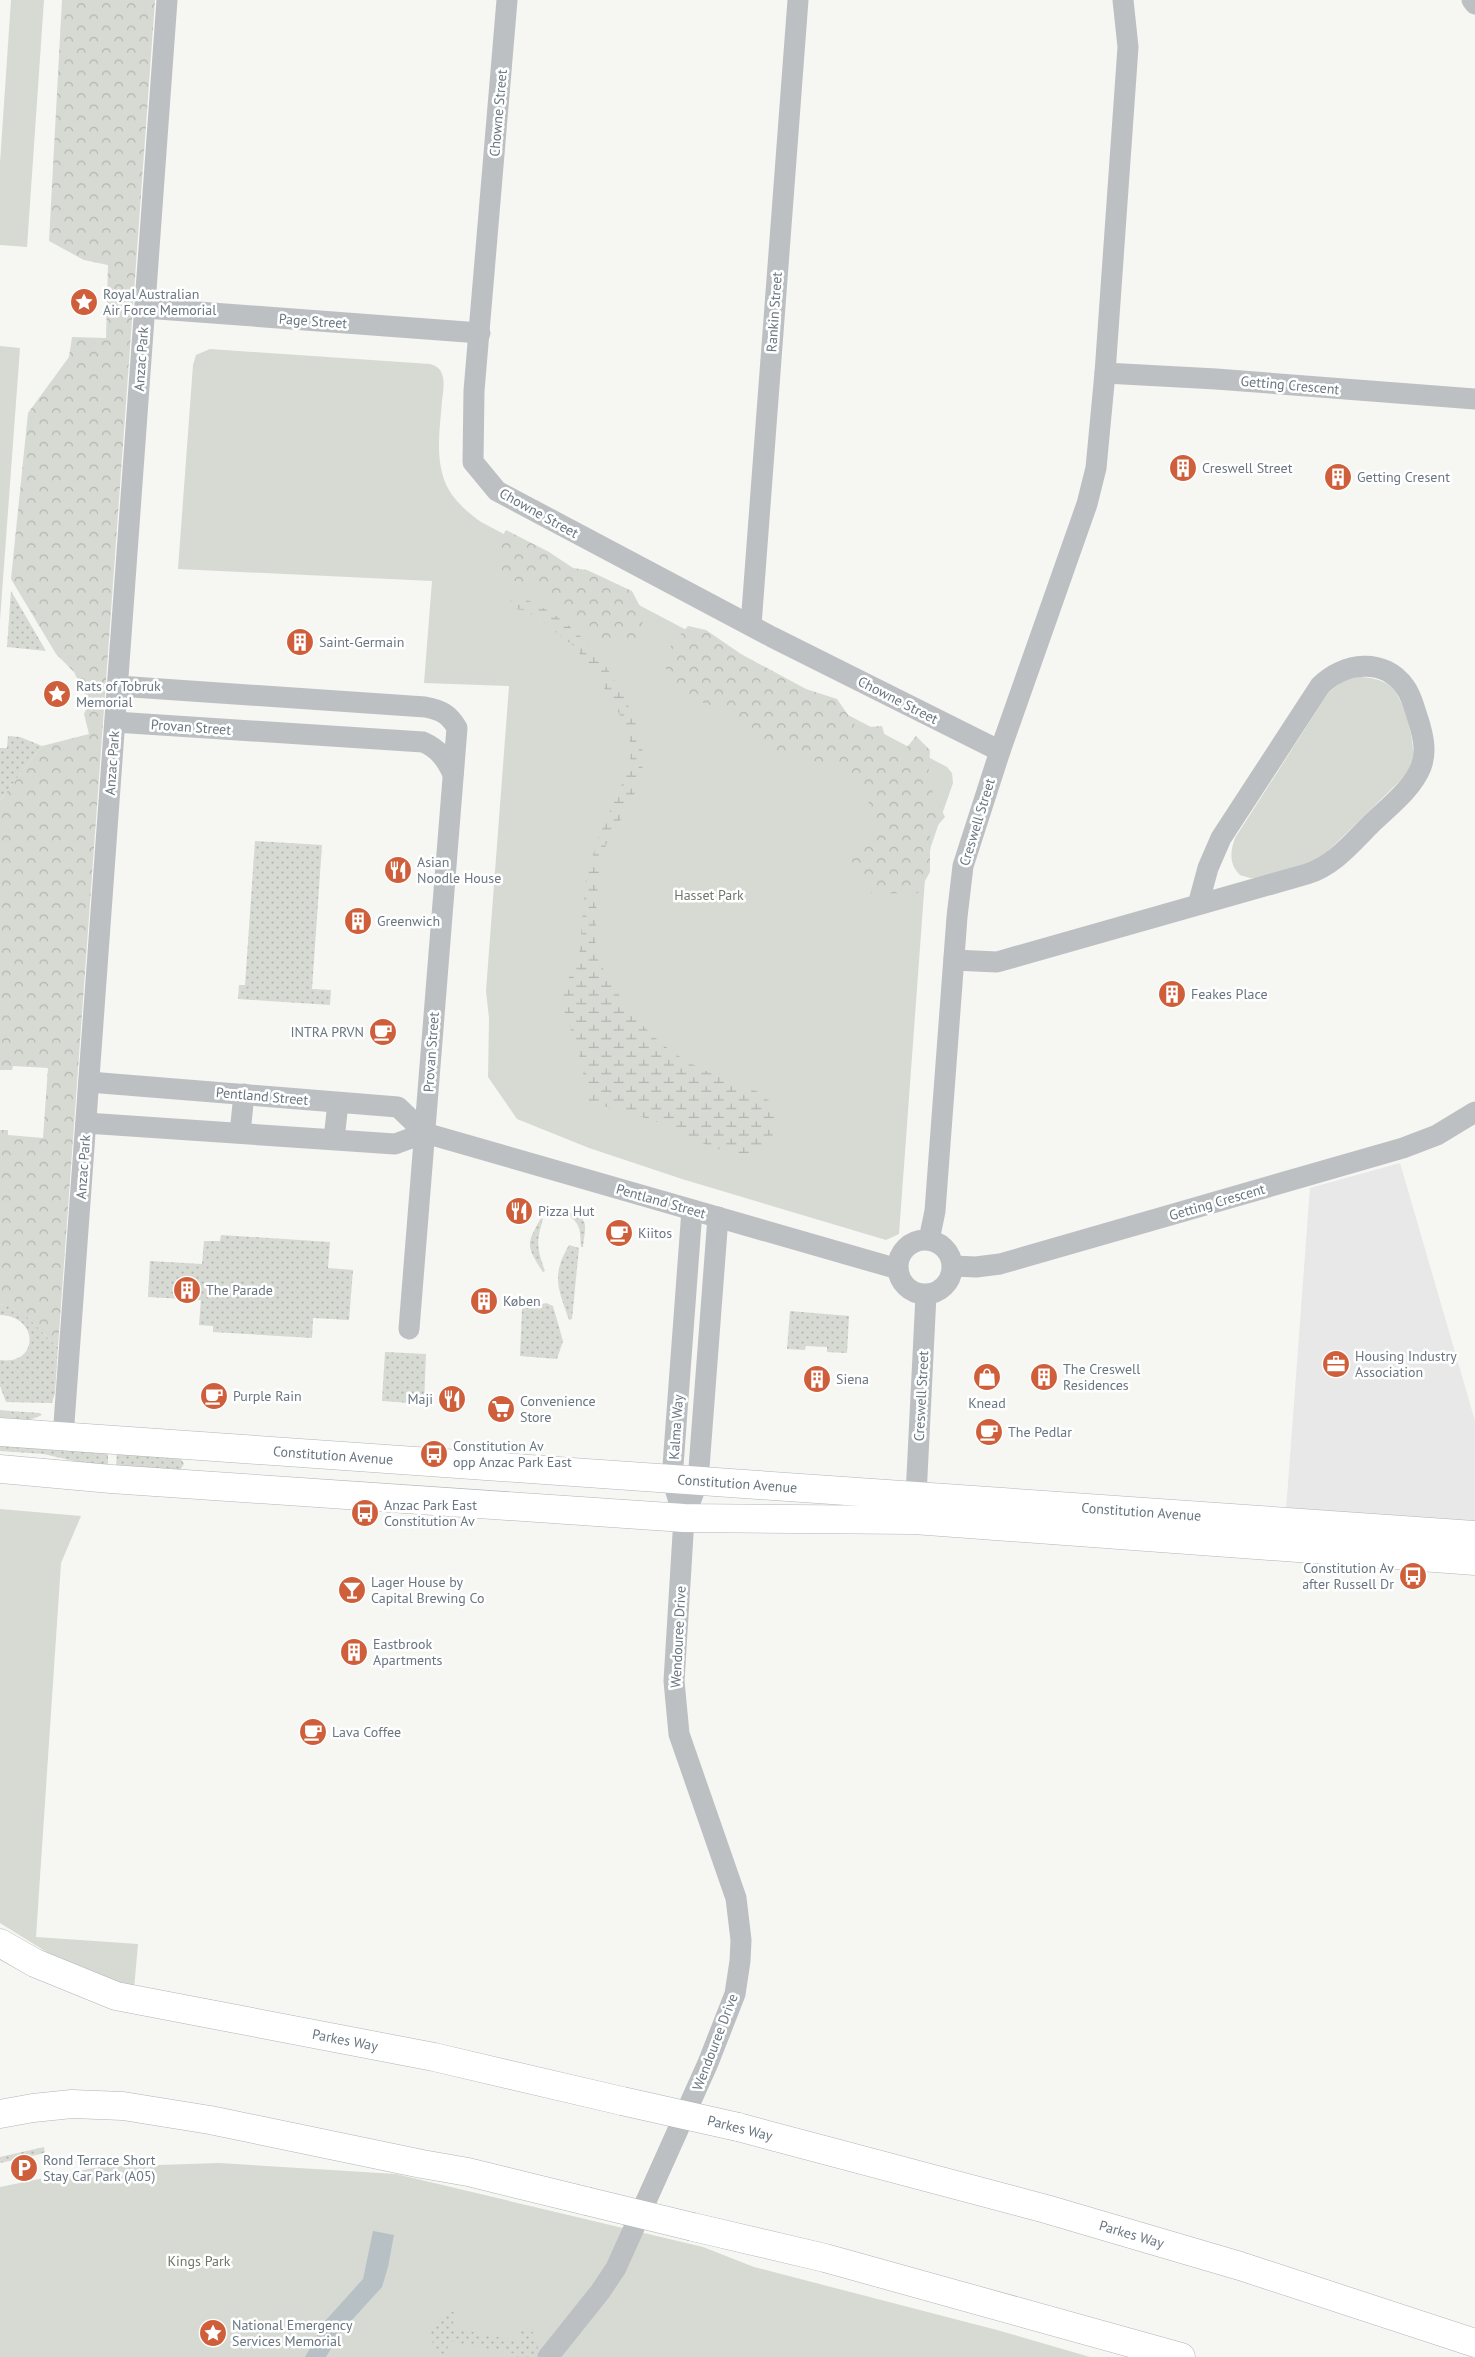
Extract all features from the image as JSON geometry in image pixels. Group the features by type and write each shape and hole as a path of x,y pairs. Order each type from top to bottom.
{"street":[{"name":"Anzac Park","path":"63,1437 168,0"},
{"name":"Chowne Street","path":"507,0 474,391 472,462 497,491 751,625 1000,750"},
{"name":"Rankin Street","path":"751,625 798,0"},
{"name":"Creswell Street","path":"929,1240 935,1211 940,1158 958,898 963,866 1000,750 1089,496 1099,445 1128,47 1123,0"},
{"path":"1472,0 1475,4"},
{"name":"Page Street","path":"145,308 480,334"},
{"name":"Getting Crescent","path":"1105,374 1216,379 1475,399"},
{"path":"954,960 997,962 1198,905 1324,867 1338,857 1410,785 1421,768 1424,744 1410,697 1398,678 1382,668 1363,666 1343,670 1320,686 1221,838 1208,868 1198,905"},
{"name":"Provan Street","path":"118,686 441,710 452,718 457,728 409,1329"},
{"path":"388,739 390,705"},
{"name":"Provan Street","path":"115,722 423,742 434,747 446,761 453,774"},
{"name":"Pentland Street","path":"89,1082 398,1107 424,1133 898,1269"},
{"path":"240,1133 244,1094"},
{"path":"334,1140 338,1103"},
{"name":"Getting Crescent","path":"952,1266 976,1268 1000,1264 1403,1148 1445,1131 1475,1112"},
{"path":"86,1123 395,1144 424,1133"},
{"name":"Kalma Way","path":"684,1518 692,1210"},
{"name":"Kalma Way","path":"685,1480 718,1217"},
{"path":"921,1240 929,1240 943,1246 951,1259 952,1266 948,1283 934,1293 926,1295 910,1290 904,1284 898,1269 902,1254 907,1247 921,1240"},
{"name":"Creswell Street","path":"916,1496 926,1295"},
{"name":"Constitution Avenue","path":"0,1432 1475,1535"},
{"name":"Constitution Avenue","path":"0,1469 111,1479 684,1518 914,1520 1475,1561"},
{"name":"Wendouree Drive","path":"548,2357 600,2292 616,2268 708,2063 735,1994 742,1940 736,1898 679,1734 674,1681 684,1518"},
{"name":"Parkes Way","path":"0,1943 43,1967 116,1996 434,2057 738,2127 1046,2209 1213,2258 1475,2343"},
{"path":"0,2124 72,2104"},
{"path":"0,2114 72,2104 123,2106 210,2120 468,2172 825,2258 1181,2357"}],"shaded area":[{"path":"1400,1163 1475,1421 1475,1524 1286,1511 1310,1188"},
{"path":"373,2231 394,2235 382,2287 341,2332 326,2357 305,2357 326,2320 363,2279"}],"green space":[{"path":"11,0 44,0 27,247 0,245 0,163"},
{"path":"62,0 155,0 58,1347 25,1316 10,1307 0,1304 0,1130 8,1130 8,1135 43,1138 48,1068 13,1066 12,1070 0,1070 0,800 42,746 89,734 84,714 89,703 74,672 56,654 11,579 28,413 69,357 72,337 106,338 108,265 84,260 49,241"},
{"path":"0,346 20,348 0,620"},
{"name":"Hasset Park","path":"210,349 430,364 436,366 441,372 443,380 439,442 442,472 451,494 475,518 947,767 952,773 953,783 931,846 925,879 899,1234 886,1240 682,1179 589,1148 517,1119 488,1077 489,1018 486,991 509,686 424,683 432,581 178,569 193,365 196,355"},
{"path":"506,530 549,552 573,568 587,570 632,591 645,616 637,638 620,642 595,638 574,615 550,596 528,584 502,579 501,538"},
{"path":"11,591 46,651 7,647"},
{"path":"510,594 530,601 548,611 581,636 595,652 607,668 628,705 642,745 642,770 635,794 608,839 601,862 596,909 595,950 597,958 626,1005 661,1043 690,1063 753,1089 770,1102 776,1118 776,1127 765,1146 752,1152 737,1153 720,1150 651,1120 589,1102 580,1058 563,1007 561,989 574,970 580,950 585,883 598,838 630,766 631,744 620,715 590,664 584,660 576,648 546,624 526,611 511,608"},
{"path":"688,626 706,630 741,654 806,689 837,699 857,728 882,726 888,747 900,756 916,736 930,750 928,782 945,817 930,834 930,872 918,893 872,894 851,860 879,823 870,811 866,786 848,781 835,767 778,751 733,717 710,705 685,697 668,685 664,654"},
{"path":"1366,677 1383,682 1390,686 1400,700 1408,722 1413,745 1411,766 1405,776 1322,857 1308,864 1258,878 1240,875 1232,862 1232,848 1235,838 1328,693 1343,681"},
{"path":"8,736 20,737 42,746 0,800 0,748 7,748"},
{"path":"255,841 322,845 312,989 331,990 330,1005 238,999 239,985 245,985"},
{"path":"568,1212 580,1217 585,1224 583,1247 581,1247 578,1226 573,1219 563,1213"},
{"path":"541,1218 543,1219 538,1245 545,1271 543,1272 533,1256 530,1245"},
{"path":"221,1235 330,1242 328,1268 353,1270 349,1320 313,1318 312,1338 213,1332 213,1326 199,1325 201,1300 148,1297 150,1261 202,1264 204,1241 220,1241"},
{"path":"569,1245 579,1248 572,1319 569,1320 559,1290 558,1274 563,1256"},
{"path":"546,1303 553,1306 563,1341 557,1359 520,1356 522,1309"},
{"path":"0,1304 18,1311 32,1321 58,1347 55,1393 52,1403 6,1402 0,1386 0,1360 13,1360 22,1356 28,1349 30,1340 28,1331 22,1323 13,1317 0,1315"},
{"path":"790,1311 849,1316 847,1353 827,1352 827,1347 806,1346 805,1350 787,1349"},
{"path":"385,1352 426,1354 424,1404 382,1401"},
{"path":"0,1410 10,1411 14,1422 0,1421"},
{"path":"10,1411 40,1413 42,1415 27,1421 14,1422"},
{"path":"0,1442 108,1449 108,1469 44,1454 0,1451"},
{"path":"117,1450 180,1457 184,1464 180,1470 116,1469"},
{"path":"0,1509 81,1516 61,1563 36,1937 138,1944 134,1989 66,1964 0,1923"},
{"path":"44,2147 45,2153 0,2163 0,2157"},
{"name":"Kings Park","path":"219,2163 396,2174 703,2247 754,2267 997,2330 1090,2357 0,2357 0,2187 99,2167"},
{"path":"449,2312 455,2312 452,2328 519,2341 522,2326 532,2331 536,2338 538,2349 535,2357 516,2357 517,2354 449,2341 446,2356 444,2355 433,2344 431,2332 437,2320"}],"place":[{"name":"Royal Australian Air Force Memorial","path":"84,302"},
{"name":"Creswell Street","path":"1183,468"},
{"name":"Getting Cresent","path":"1338,477"},
{"name":"Saint-Germain","path":"300,642"},
{"name":"Rats of Tobruk Memorial","path":"57,694"},
{"name":"Asian Noodle House","path":"398,870"},
{"name":"Greenwich","path":"358,921"},
{"name":"Feakes Place","path":"1172,994"},
{"name":"INTRA PRVN","path":"383,1032"},
{"name":"Pizza Hut","path":"519,1211"},
{"name":"Kiitos","path":"619,1233"},
{"name":"The Parade","path":"187,1290"},
{"name":"Køben","path":"484,1301"},
{"name":"Housing Industry Association","path":"1336,1364"},
{"name":"Knead","path":"987,1377"},
{"name":"The Creswell Residences","path":"1044,1377"},
{"name":"Siena","path":"817,1379"},
{"name":"Purple Rain","path":"214,1396"},
{"name":"Maji","path":"452,1399"},
{"name":"Convenience Store","path":"501,1409"},
{"name":"The Pedlar","path":"989,1432"},
{"name":"Constitution Av opp Anzac Park East","path":"434,1454"},
{"name":"Anzac Park East Constitution Av","path":"365,1513"},
{"name":"Constitution Av after Russell Dr","path":"1413,1576"},
{"name":"Lager House by Capital Brewing Co","path":"352,1590"},
{"name":"Eastbrook Apartments","path":"354,1652"},
{"name":"Lava Coffee","path":"313,1732"},
{"name":"Rond Terrace Short Stay Car Park (A05)","path":"24,2168"},
{"name":"National Emergency Services Memorial","path":"213,2333"}]}
